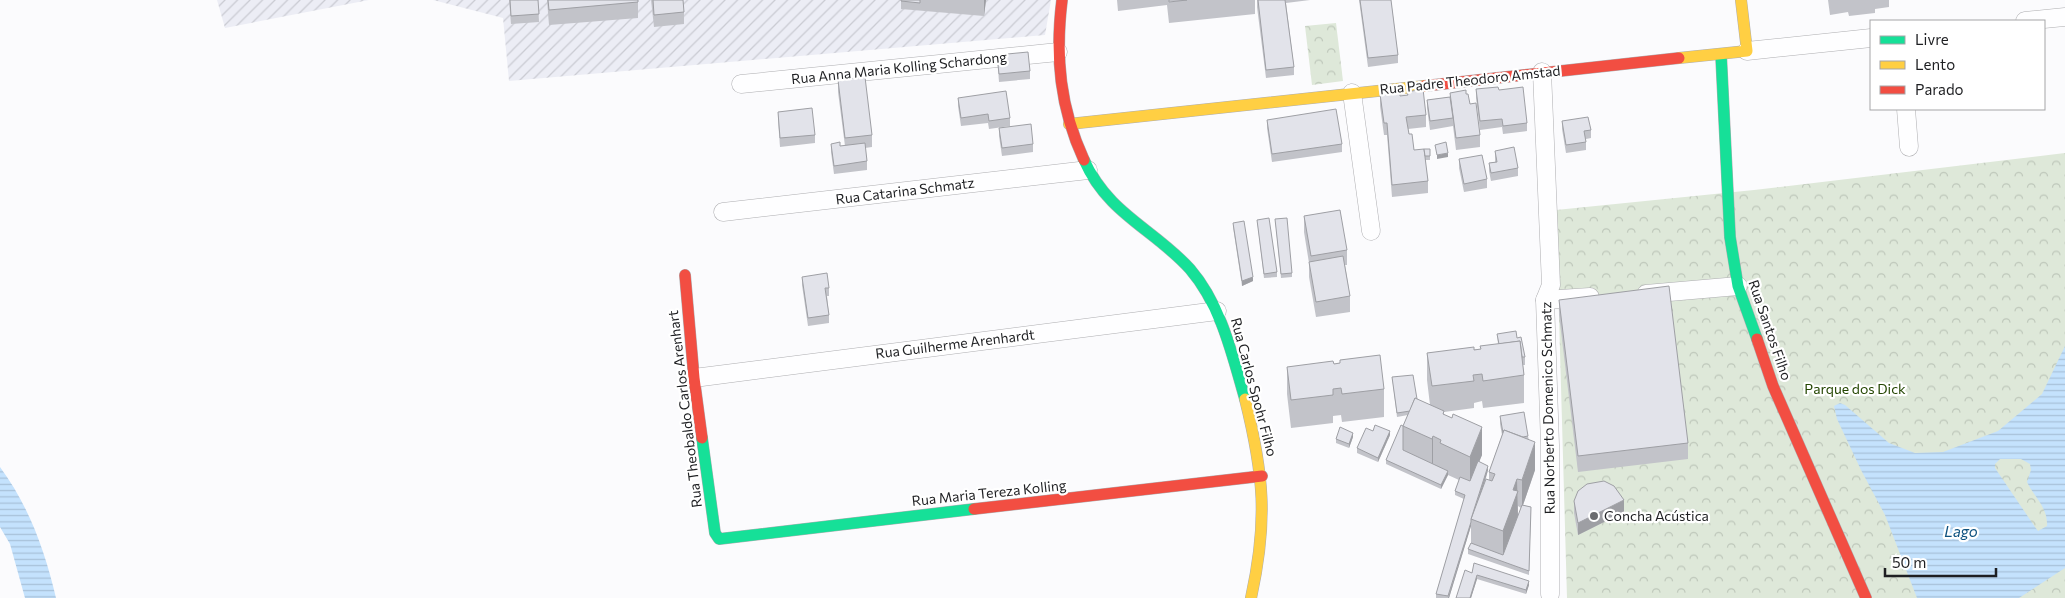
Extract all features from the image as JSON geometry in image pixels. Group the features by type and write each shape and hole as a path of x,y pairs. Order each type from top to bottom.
{"street":[{"name":"Rua Carlos Spohr Filho","path":"1062,0 1058,52 1062,91 1069,124 1088,170 1097,184 1118,208 1196,276 1217,311 1245,403 1262,476 1264,503 1258,561 1250,598"},
{"path":"1741,0 1747,51"},
{"path":"2035,20 2065,17"},
{"name":"Rua Padre Theodoro Amstad","path":"1069,124 1870,38"},
{"name":"Rua Anna Maria Kolling Schardong","path":"741,84 1058,52"},
{"name":"Rua Santos Filho","path":"1721,54 1730,237 1738,286 1773,386 1866,598"},
{"name":"Rua Norberto Domenico Schmatz","path":"1542,72 1551,284 1545,300 1550,445 1550,594"},
{"path":"1352,93 1371,231"},
{"path":"1906,110 1909,147"},
{"name":"Rua Catarina Schmatz","path":"723,212 1088,170"},
{"name":"Rua Theobaldo Carlos Arenhart","path":"685,275 694,378 715,533 719,539"},
{"path":"1633,295 1738,286"},
{"path":"1545,300 1604,296"},
{"name":"Rua Guilherme Arenhardt","path":"694,378 1217,311"},
{"name":"Rua Maria Tereza Kolling","path":"719,539 1262,476"}],"shaded area":[{"path":"217,0 369,0 225,28"},
{"path":"433,0 1051,0 1045,35 509,81 503,18"}],"green space":[{"path":"1336,23 1343,81 1312,85 1305,26"},
{"name":"Parque dos Dick","path":"2065,153 2065,598 1567,598 1556,210 1754,190"}],"water":[{"name":"Lago","path":"2065,346 2065,568 2019,598 1917,598 1885,515 1837,419 1834,406 1840,403 1845,405 1889,443 1915,453 1943,452 1998,431 2042,394","holes":["2000,459 2021,459 2030,464 2031,470 2027,482 2043,508 2047,519 2047,526 2038,531 1995,468 1995,464"]},
{"path":"0,467 28,513 47,563 56,598 25,598 10,544 0,527"}],"building":[{"path":"510,0 538,0 539,14 511,16"},
{"path":"548,0 638,0 638,2 549,10"},
{"path":"653,0 683,0 684,12 654,15"},
{"path":"920,0 920,3 901,1"},
{"path":"1169,0 1187,0 1169,2"},
{"path":"1258,0 1285,0 1294,67 1266,70"},
{"path":"1360,0 1391,0 1398,55 1368,58"},
{"path":"1028,52 1030,71 999,74 997,55"},
{"path":"865,77 872,135 845,138 838,80"},
{"path":"1498,87 1499,90 1523,87 1527,123 1503,126 1502,119 1480,121 1476,89"},
{"path":"1423,89 1426,115 1406,117 1409,134 1412,134 1414,150 1424,149 1428,181 1392,185 1387,123 1384,123 1380,94 1400,91 1400,96 1408,95 1407,92"},
{"path":"1466,90 1470,104 1476,103 1480,135 1456,138 1450,93"},
{"path":"1006,91 1010,118 989,121 988,114 961,118 958,98"},
{"path":"1450,97 1453,118 1430,121 1427,100"},
{"path":"812,108 815,135 780,138 778,112"},
{"path":"1336,109 1342,144 1272,154 1267,120"},
{"path":"1588,117 1591,130 1584,131 1586,142 1566,145 1562,121"},
{"path":"1031,124 1033,144 1002,148 999,128"},
{"path":"840,142 840,146 865,143 867,161 834,166 831,144"},
{"path":"1446,142 1448,153 1437,155 1435,145"},
{"path":"1514,147 1518,168 1491,173 1489,163 1497,162 1495,151"},
{"path":"1424,149 1430,149 1430,156 1425,156"},
{"path":"1482,155 1487,179 1464,184 1459,159"},
{"path":"1340,210 1347,250 1311,256 1304,216"},
{"path":"1269,218 1277,272 1264,274 1257,220"},
{"path":"1287,218 1292,273 1281,274 1275,219"},
{"path":"1244,221 1253,277 1242,281 1233,223"},
{"path":"1343,256 1350,296 1316,302 1309,262"},
{"path":"827,273 829,288 825,288 829,315 808,318 802,277"},
{"path":"1669,286 1688,443 1578,456 1559,300"},
{"path":"1516,331 1517,338 1521,337 1525,357 1522,357 1520,341 1499,344 1497,334"},
{"path":"1520,341 1524,375 1483,381 1482,374 1473,375 1474,381 1432,386 1427,353 1474,347 1474,350 1481,349 1480,346"},
{"path":"1380,355 1384,389 1342,394 1341,388 1333,389 1333,395 1291,400 1287,367 1333,361 1334,364 1340,363 1340,360"},
{"path":"1413,375 1417,399 1415,398 1410,411 1397,413 1392,377"},
{"path":"1415,398 1444,411 1443,414 1452,418 1453,414 1482,427 1470,457 1440,443 1441,440 1433,436 1432,439 1403,426"},
{"path":"1524,412 1528,436 1523,437 1504,430 1503,433 1500,416"},
{"path":"1375,425 1390,431 1378,458 1357,448 1366,428 1373,431"},
{"path":"1401,425 1403,426 1403,450 1448,471 1441,485 1386,460"},
{"path":"1340,427 1353,433 1349,444 1336,439"},
{"path":"1504,430 1535,442 1522,480 1517,479 1513,490 1518,491 1503,531 1471,519 1486,479 1492,481 1495,474 1489,472"},
{"path":"1478,461 1488,466 1448,596 1436,594 1465,495 1455,491 1460,477 1470,481"},
{"path":"1604,481 1614,486 1624,500 1578,523 1574,501 1578,491 1587,484"},
{"path":"1522,505 1531,507 1529,571 1468,549 1471,543 1503,555"},
{"path":"1474,563 1529,581 1526,590 1477,575 1470,598 1456,598 1465,570 1472,573"}],"traffic: fast":[{"path":"1721,54 1730,237 1738,286 1757,339"},
{"path":"1084,160 1094,179 1119,208 1176,255 1201,283 1218,314 1245,399"},
{"path":"702,438 715,533 719,539 974,509"}],"traffic: slow":[{"path":"1679,58 1747,51 1741,0"},
{"path":"1069,124 1424,86"},
{"path":"1245,399 1256,451 1262,498 1260,545 1251,598"}],"traffic: jam":[{"path":"1062,0 1059,42 1061,82 1069,121 1084,160"},
{"path":"1424,86 1679,58"},
{"path":"685,275 694,378 702,438"},
{"path":"1757,339 1773,386 1866,598"},
{"path":"974,509 1262,476"}],"place":[{"name":"Concha Acústica","path":"1594,516"}]}
